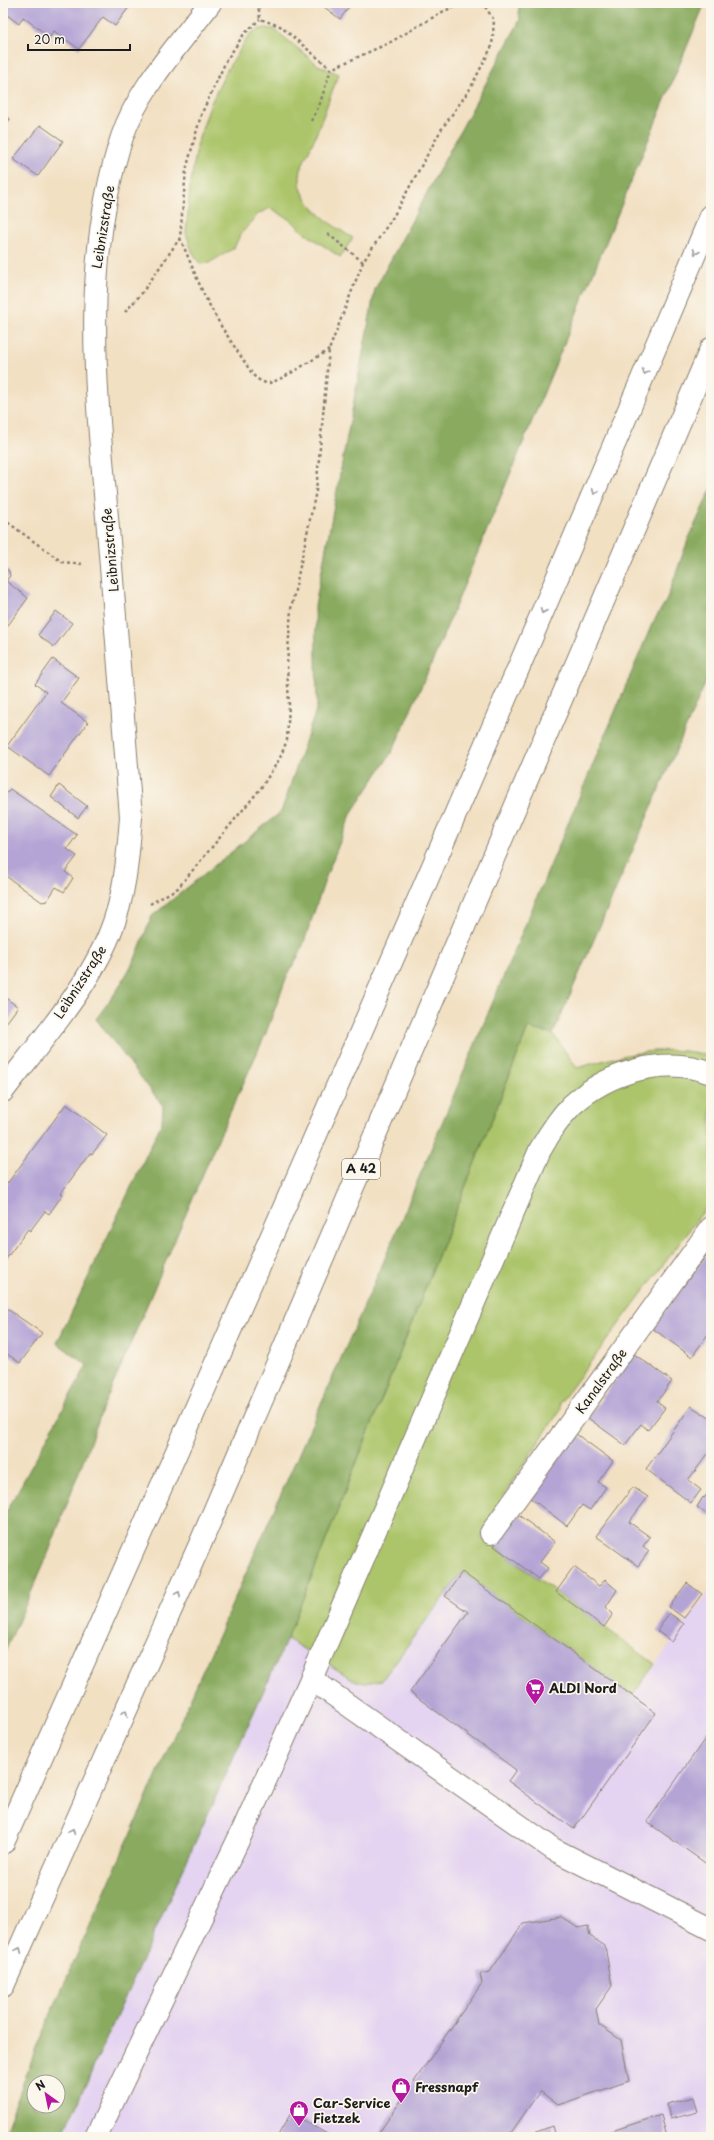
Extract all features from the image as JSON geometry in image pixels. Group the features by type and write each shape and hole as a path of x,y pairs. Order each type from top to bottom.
{"main road":[{"name":"Leibnizstraße","path":"3,1091 64,1010 100,957 111,931 128,867 131,817 95,377 94,332 96,256 107,189 122,136 142,94 210,3"},
{"path":"3,1843 210,1380 599,483 711,216"},
{"name":"A 42","path":"3,1986 202,1542 711,349"},
{"path":"96,2137 243,1830 311,1679 540,1150 554,1127 572,1106 592,1090 618,1076 644,1068 673,1066 711,1073"},
{"name":"Kanalstraße","path":"491,1533 711,1228"},
{"path":"311,1679 553,1849 711,1929"}],"path":[{"path":"258,3 260,19"},
{"path":"311,121 319,106 331,69 389,44 444,11 464,3"},
{"path":"118,906 145,907 161,900 178,888 261,788 280,758 287,740 289,705 287,665 291,609 316,492 329,350 363,262 393,217 441,130 470,89 492,46 494,20 484,5 474,3"},
{"path":"260,19 280,26 331,69"},
{"path":"260,19 244,34 226,61 201,115 186,170 180,238 204,295 221,326 252,375 260,381 269,383 329,350"},
{"path":"328,234 363,262"},
{"path":"94,332 124,313 142,293 180,238"},
{"path":"3,519 62,562 111,567"}],"shaded area":[{"path":"462,1572 632,1696 711,1589 711,2137 62,2137 287,1639 358,1681 365,1683 378,1682"}],"green space":[{"path":"518,3 705,3 434,658 392,752 352,812 327,874 301,951 287,976 266,1033 215,1146 103,1408 48,1554 3,1656 3,1518 87,1365 57,1343 162,1122 163,1106 96,1019 118,989 135,959 152,916 281,812 317,707 315,606 375,289 520,20"},
{"path":"265,28 274,29 318,65 339,74 313,142 302,166 300,177 304,196 310,204 318,213 353,238 340,257 302,231 292,221 270,208 258,214 240,235 234,248 209,263 200,264 192,251 186,233 190,187 198,141 211,103 228,68 250,34"},
{"path":"711,489 711,670 553,1034 528,1028 287,1639 62,2137 3,2137 26,2075 26,2114 66,2114 66,2074 26,2074 38,2043 380,1270 652,624 666,601 688,540"},
{"path":"528,1028 553,1034 577,1068 643,1052 694,1052 711,1056 711,1201 560,1403 561,1409 513,1480 481,1537 655,1664 632,1696 462,1572 382,1680 365,1683 354,1680 287,1639"}],"building":[{"path":"3,3 132,3 115,26 103,17 79,49 54,31 50,37 23,17 19,24 3,12"},
{"path":"319,3 352,3 340,19"},
{"path":"3,114 10,119 3,128"},
{"path":"40,125 63,141 38,176 13,159"},
{"path":"3,567 9,571 10,576 6,581 28,598 3,632"},
{"path":"56,611 72,623 54,647 38,635"},
{"path":"53,659 79,678 61,703 88,722 49,776 7,746 46,692 35,684"},
{"path":"59,785 87,806 78,818 51,797"},
{"path":"10,789 77,835 67,849 77,856 65,872 73,878 64,892 56,887 47,901 42,902 3,874 3,798"},
{"path":"3,996 18,1007 3,1027"},
{"path":"66,1104 107,1135 92,1154 90,1153 61,1193 63,1194 49,1214 45,1211 30,1231 28,1229 3,1263 3,1181 7,1184"},
{"path":"711,1249 711,1336 708,1334 692,1357 652,1328"},
{"path":"3,1306 42,1333 20,1363 3,1351"},
{"path":"634,1354 672,1381 657,1402 665,1408 648,1430 641,1424 625,1445 588,1418"},
{"path":"691,1406 711,1419 711,1450 688,1480 701,1490 691,1503 646,1469"},
{"path":"576,1434 613,1461 598,1482 606,1487 590,1510 582,1505 567,1526 529,1497"},
{"path":"633,1487 648,1497 629,1522 650,1537 643,1546 649,1551 638,1566 596,1536"},
{"path":"711,1490 711,1517 697,1507 703,1497 704,1498"},
{"path":"517,1514 555,1542 540,1562 548,1568 539,1579 494,1546"},
{"path":"574,1567 599,1586 605,1580 617,1590 606,1607 613,1614 604,1627 556,1592"},
{"name":"ALDI Nord","path":"462,1572 656,1713 574,1829 508,1781 516,1770 410,1692 468,1612 445,1596"},
{"path":"687,1583 702,1594 684,1618 669,1607"},
{"path":"669,1613 684,1624 672,1642 657,1631"},
{"path":"711,1730 711,1867 647,1822"},
{"path":"561,1917 578,1928 588,1926 590,1936 605,1946 612,1986 596,2009 599,2025 621,2040 629,2081 558,2105 540,2091 508,2137 376,2137 482,1983 480,1974 490,1972 523,1923"},
{"path":"694,2097 698,2112 670,2119 667,2104"},
{"name":"Car-Service Fietzek","path":"291,2113 332,2137 277,2137"},
{"path":"661,2115 667,2137 593,2137"},
{"path":"552,2126 555,2137 524,2137"}],"place":[{"name":"ALDI Nord","path":"535,1705"},
{"name":"Fressnapf","path":"401,2104"},
{"name":"Car-Service Fietzek","path":"299,2127"}]}
